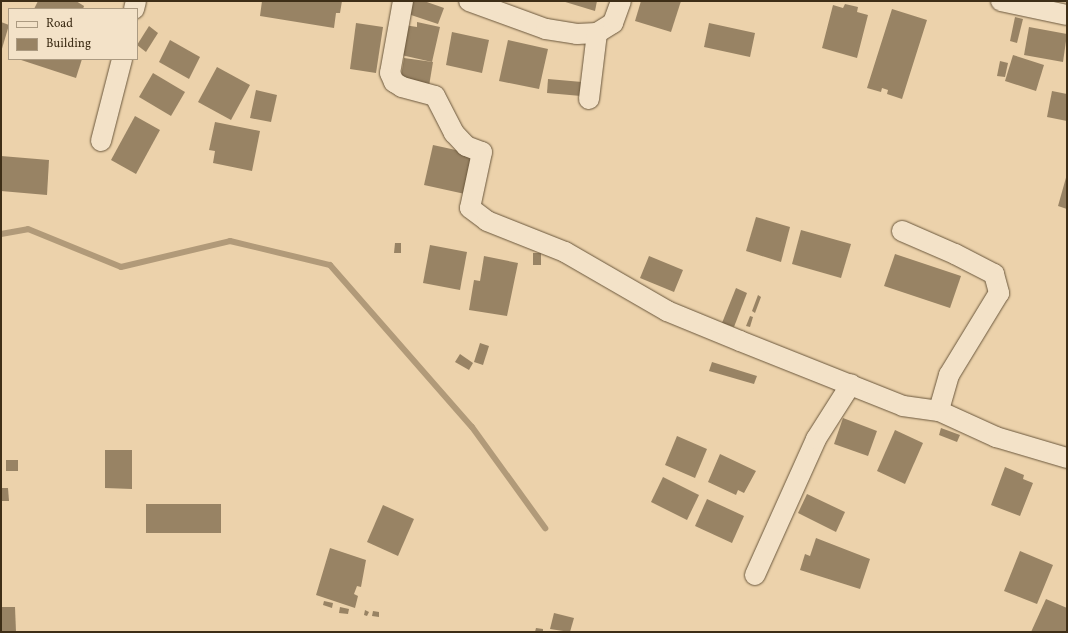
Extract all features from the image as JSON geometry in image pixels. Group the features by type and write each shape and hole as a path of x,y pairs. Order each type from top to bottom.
{"street":[{"path":"403,1 390,74 394,82 402,87 435,96 454,133 466,146 482,152 470,208 496,226 565,252 667,311 852,384 903,406 939,411 996,438 1067,458"},
{"path":"469,1 546,29 577,34 597,33 612,23 621,1"},
{"path":"1001,1 1067,15"},
{"path":"589,99 597,33"},
{"path":"101,141 122,60"},
{"path":"902,231 955,254 994,274 999,293 949,375 939,411"},
{"path":"755,575 816,439 852,384"}],"building":[{"path":"38,1 76,1 84,6 83,8 34,8"},
{"path":"262,1 342,1 340,13 336,13 334,28 260,16"},
{"path":"409,1 424,1 444,8 438,24 405,13"},
{"path":"562,1 597,1 595,11"},
{"path":"641,1 681,1 671,32 635,21"},
{"path":"845,4 858,7 857,12 868,15 857,58 822,48 833,5 843,8"},
{"path":"892,9 927,20 902,99 887,94 888,90 882,88 881,92 867,88"},
{"path":"1015,17 1023,19 1017,43 1010,41"},
{"path":"1,22 8,25 8,28 1,52"},
{"path":"417,22 440,27 432,62 397,54 404,25 417,27"},
{"path":"356,23 383,27 376,73 350,69"},
{"path":"709,23 755,33 750,57 704,47"},
{"path":"149,26 158,33 146,52 138,46"},
{"path":"1029,27 1067,34 1063,62 1024,55"},
{"path":"452,32 489,40 482,73 446,65"},
{"path":"170,40 200,57 189,79 159,62"},
{"path":"508,40 548,49 539,89 499,81"},
{"path":"1013,55 1044,65 1036,91 1005,81"},
{"path":"404,58 433,62 429,86 400,82"},
{"path":"21,60 82,60 76,78"},
{"path":"1000,61 1008,63 1005,77 997,76"},
{"path":"217,67 250,85 231,120 198,102"},
{"path":"153,73 185,92 171,116 139,97"},
{"path":"548,79 582,82 581,96 547,93"},
{"path":"256,90 277,95 271,122 250,118"},
{"path":"1052,91 1067,94 1067,121 1047,117"},
{"path":"135,116 160,130 136,174 111,160"},
{"path":"215,122 260,131 252,171 213,163 215,151 209,150"},
{"path":"433,145 474,154 465,194 424,185"},
{"path":"1,156 49,160 47,195 1,191"},
{"path":"1067,174 1067,209 1058,206"},
{"path":"756,217 790,227 781,262 746,251"},
{"path":"801,230 851,244 841,278 792,264"},
{"path":"395,243 401,243 401,253 394,253"},
{"path":"430,245 467,252 460,290 423,283"},
{"path":"533,253 541,253 541,265 533,265"},
{"path":"895,254 961,276 950,308 884,286"},
{"path":"484,256 518,263 507,316 469,310 474,280 480,281"},
{"path":"649,256 683,270 674,292 640,278"},
{"path":"736,288 747,293 734,327 722,323"},
{"path":"758,295 761,297 755,313 752,311"},
{"path":"750,316 753,317 750,327 746,326"},
{"path":"480,343 489,346 483,365 474,362"},
{"path":"460,354 473,363 469,370 455,362"},
{"path":"712,362 757,376 754,384 709,371"},
{"path":"843,418 877,431 868,456 834,444"},
{"path":"941,428 960,435 957,442 939,435"},
{"path":"895,430 923,443 905,484 877,471"},
{"path":"677,436 707,449 695,478 665,465"},
{"path":"105,450 132,450 132,489 105,488"},
{"path":"720,454 756,471 744,493 738,490 736,495 708,482"},
{"path":"6,460 18,460 18,471 6,471"},
{"path":"1005,467 1024,475 1023,479 1033,483 1020,516 991,505"},
{"path":"663,477 699,495 687,520 651,502"},
{"path":"1,488 8,488 9,501 1,501"},
{"path":"807,494 845,512 836,532 798,513"},
{"path":"707,499 744,516 732,543 695,526"},
{"path":"146,504 221,504 221,533 146,533"},
{"path":"383,505 414,519 398,556 367,542"},
{"path":"816,538 870,559 860,589 800,570 805,554 810,556"},
{"path":"330,548 366,560 361,587 357,586 354,594 358,596 355,608 316,595"},
{"path":"1020,551 1053,565 1037,604 1004,591"},
{"path":"1046,599 1067,608 1067,632 1031,632"},
{"path":"324,601 333,603 332,608 323,605"},
{"path":"1,607 15,607 16,632 1,632"},
{"path":"340,607 349,609 348,614 339,613"},
{"path":"365,610 369,612 367,616 364,615"},
{"path":"373,611 379,612 379,617 372,616"},
{"path":"554,613 574,618 570,632 550,629"},
{"path":"536,628 543,629 543,632 535,632"}],"waterway":[{"path":"1,234 28,229 121,267 230,241 330,265 472,427 545,528"}]}
